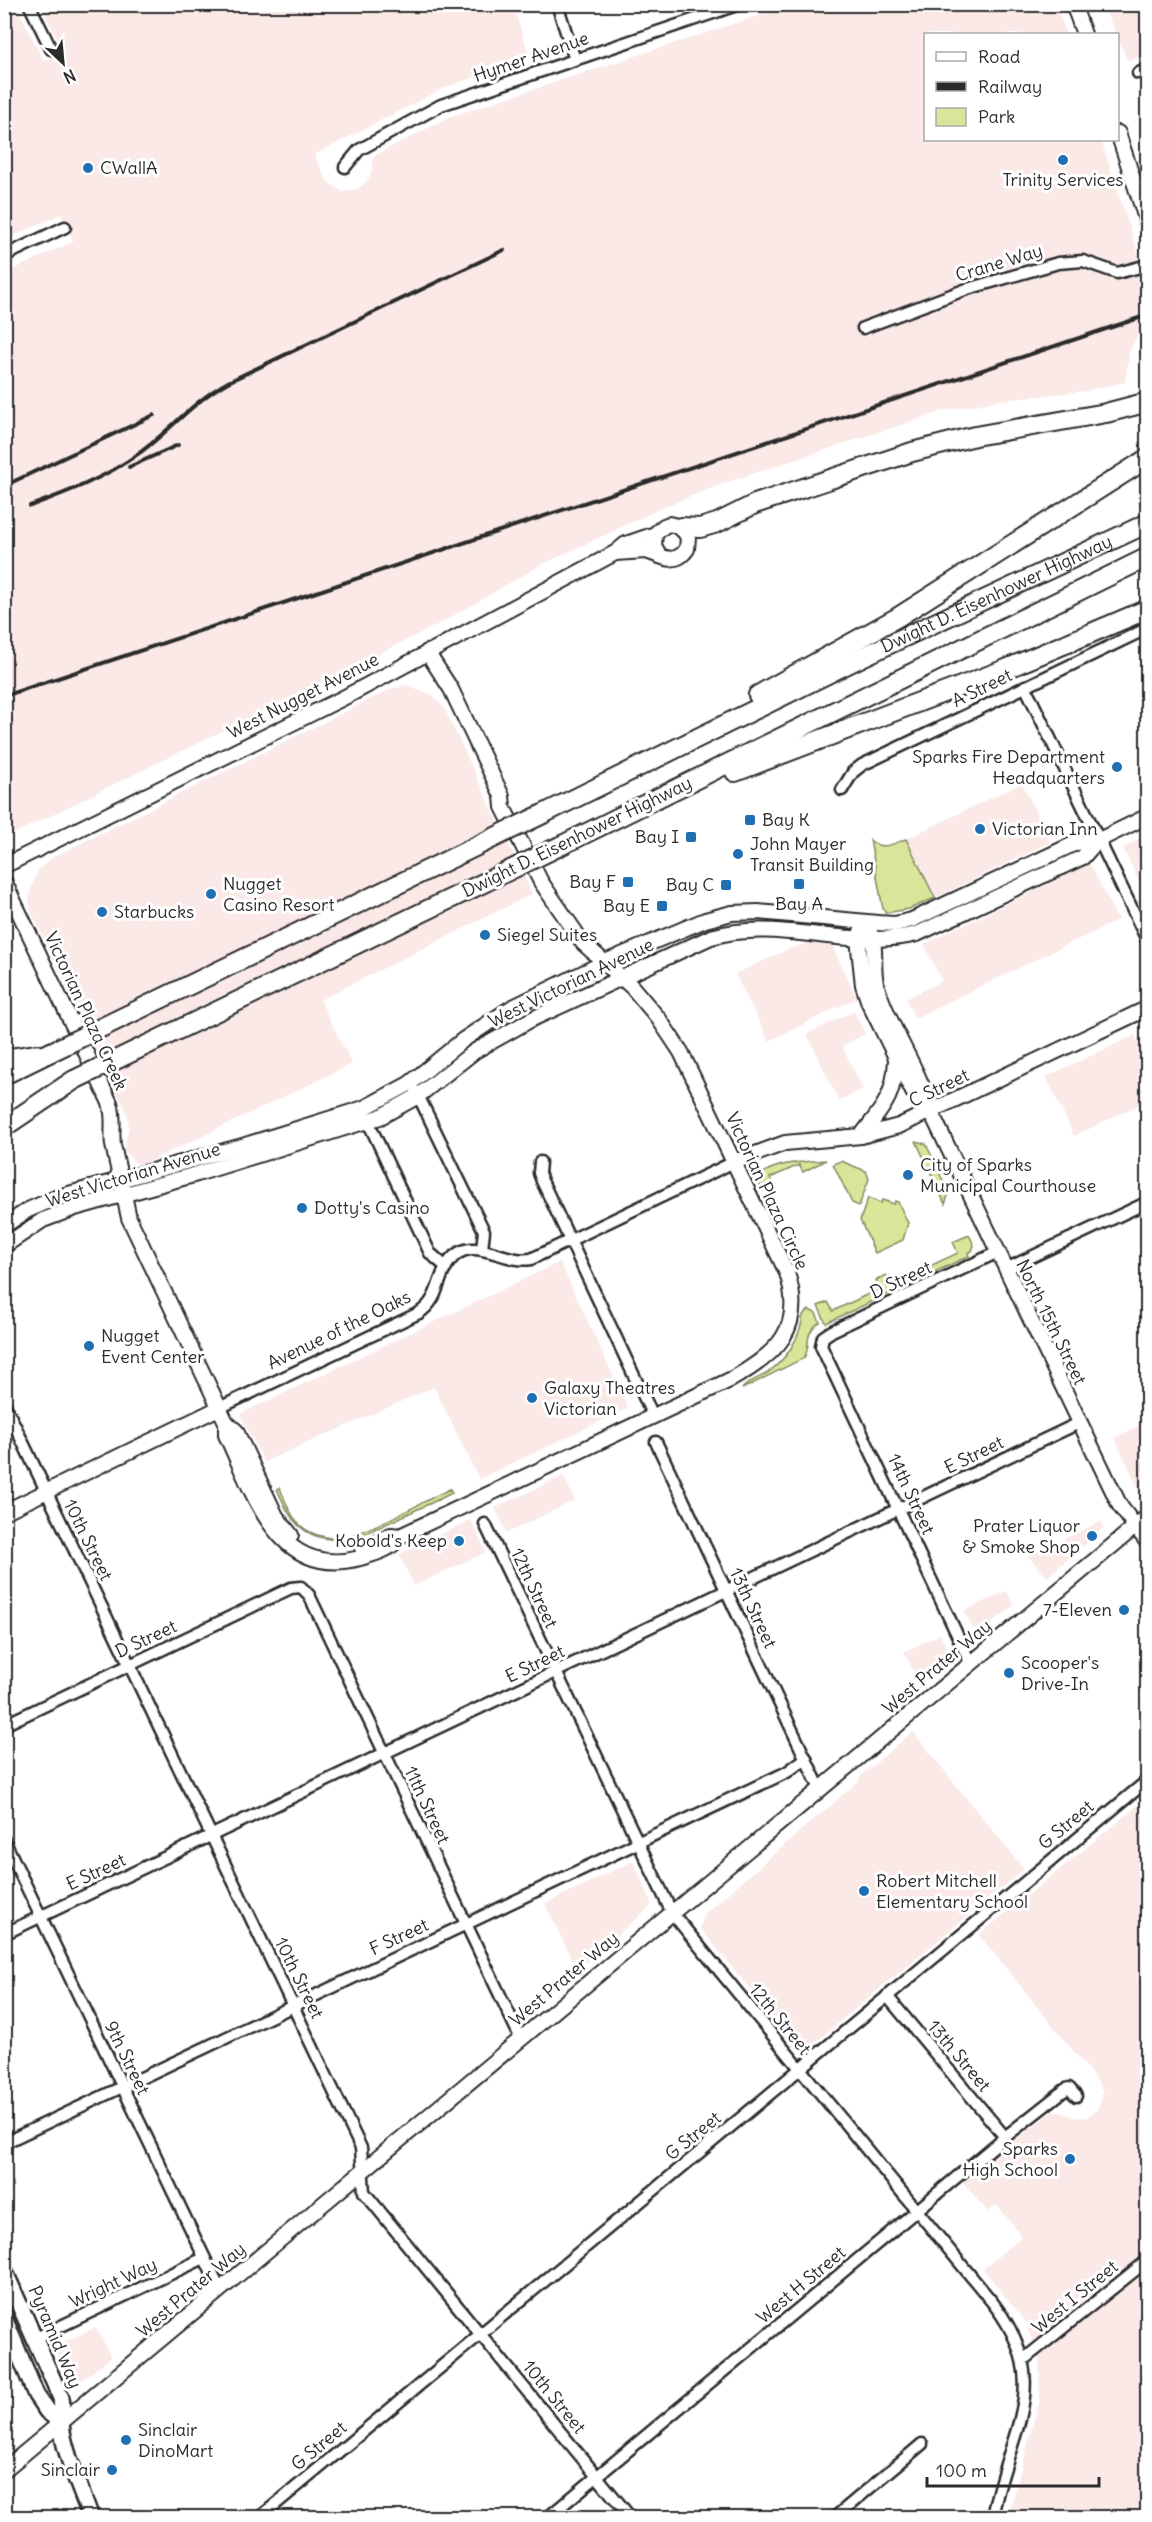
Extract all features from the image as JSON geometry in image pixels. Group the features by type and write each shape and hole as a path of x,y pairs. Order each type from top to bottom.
{"highway":[{"path":"681,527 700,528 717,524 755,504 912,452 975,436 1148,402"},
{"path":"679,747 726,712 898,617 1148,458"},
{"name":"Dwight D. Eisenhower Highway","path":"4,1075 862,657 1148,523"},
{"name":"Dwight D. Eisenhower Highway","path":"4,1113 676,790 1148,557"},
{"path":"676,790 737,771 1006,669 1148,609"},
{"path":"4,1059 51,1052"},
{"path":"4,1127 74,1080"}],"main road":[{"name":"Pyramid Way","path":"4,2270 61,2398 61,2422 72,2465 91,2517"},
{"path":"4,2318 11,2350 41,2404 61,2422"}],"street":[{"path":"29,4 51,49"},
{"path":"557,4 575,60"},
{"name":"Hymer Avenue","path":"345,166 359,150 441,105 740,4"},
{"path":"1073,4 1084,33"},
{"path":"1119,137 1148,225"},
{"path":"4,256 65,227"},
{"name":"Crane Way","path":"863,328 968,289 1058,263 1083,261 1117,273 1144,266"},
{"path":"669,524 681,527 688,537 687,549 678,558 672,560 660,556 654,546 655,534 663,526 669,524"},
{"name":"West Nugget Avenue","path":"4,866 347,696 615,553 626,543 655,534"},
{"name":"West Nugget Avenue","path":"615,553 646,551 660,556"},
{"name":"A Street","path":"842,790 853,772 862,765 1148,628"},
{"path":"427,652 451,689 477,741 502,796 503,807 544,887 583,943 621,976"},
{"path":"1025,686 1148,942"},
{"name":"West Victorian Avenue","path":"4,1226 44,1203 121,1178 365,1115 380,1118 418,1095 474,1052 551,1008 711,937 732,930 758,929 874,940 900,938 929,930 1083,857 1098,841 1148,816"},
{"name":"West Victorian Avenue","path":"4,1246 43,1220 75,1208 125,1196 365,1115 463,1040 512,1008 605,962 679,929 732,914 771,913 895,924 921,917 1076,843 1098,841"},
{"name":"Victorian Plaza Creek","path":"4,881 110,1103 114,1117 111,1133 125,1196"},
{"path":"858,939 865,922"},
{"name":"North 15th Street","path":"865,922 874,940 877,987 924,1086 931,1112 1120,1506 1148,1543"},
{"name":"North 15th Street","path":"858,939 866,994 913,1092 931,1112"},
{"name":"Victorian Plaza Circle","path":"125,1196 129,1218 219,1408 226,1422 236,1431 280,1524 298,1541 316,1549 340,1552 361,1548 391,1535 400,1536 760,1363 774,1350 789,1327 792,1304 790,1283 734,1162 676,1044 647,1004 621,976"},
{"name":"C Street","path":"734,1162 784,1143 861,1136 899,1126 1148,1008"},
{"path":"861,1136 892,1094 896,1058"},
{"path":"411,1082 484,1231 482,1248"},
{"path":"365,1115 430,1253 446,1267 462,1252 482,1248 512,1260 536,1257 734,1162"},
{"path":"540,1162 542,1181 652,1416"},
{"path":"1006,1269 1148,1202"},
{"name":"D Street","path":"821,1341 832,1331 998,1252"},
{"name":"Avenue of the Oaks","path":"4,1512 419,1312 434,1299 446,1267"},
{"name":"14th Street","path":"821,1341 825,1357 970,1662"},
{"name":"10th Street","path":"4,1403 361,2148 364,2192 631,2517"},
{"name":"E Street","path":"4,1934 1079,1423"},
{"name":"13th Street","path":"656,1442 820,1789"},
{"name":"West Prater Way","path":"4,2470 970,1662 1148,1516"},
{"name":"12th Street","path":"485,1524 636,1843 672,1913 998,2309 1014,2335 1026,2376 1023,2403 992,2517"},
{"name":"D Street","path":"4,1725 291,1588 301,1587"},
{"name":"11th Street","path":"301,1587 309,1595 521,2039"},
{"name":"F Street","path":"4,2143 788,1772 806,1758"},
{"name":"G Street","path":"259,2517 1148,1780"},
{"name":"9th Street","path":"4,1840 219,2290"},
{"name":"13th Street","path":"887,1996 1005,2137"},
{"name":"West H Street","path":"548,2517 1005,2137 1066,2089 1069,2088 1076,2096"},
{"name":"Wright Way","path":"36,2338 204,2258"},
{"name":"West I Street","path":"1023,2360 1148,2260"},
{"path":"834,2517 922,2444"}],"shaded area":[{"path":"1056,4 1066,33 924,33 924,141 1101,141 1147,281 1148,323 1144,325 1130,349 1125,382 1084,391 1001,400 943,411 725,483 670,504 537,567 441,623 5,838 4,274 74,241 61,214 5,240 5,5 16,5 44,62 49,60 59,42 40,5 541,5 516,15 530,58 446,87 314,155 328,182 343,192 359,188 367,181 372,172 373,158 376,155 449,117 792,5"},
{"path":"1103,5 1147,5 1147,55 1128,61 1119,41 1119,33 1116,33"},
{"path":"407,685 433,695 444,708 532,894 320,1000 352,1064 142,1165 136,1163 127,1155 124,1148 129,1127 127,1113 31,911 29,903 31,888 39,869 53,857 393,688"},
{"path":"1022,783 1050,842 935,898 906,839"},
{"path":"1147,835 1147,898 1123,848"},
{"path":"1090,864 1118,920 915,1018 906,999 942,981 924,944"},
{"path":"811,943 832,946 857,998 769,1041 735,974 791,948"},
{"path":"854,1011 865,1034 842,1046 863,1089 839,1101 807,1034"},
{"path":"1135,1035 1147,1060 1147,1101 1074,1136 1046,1077"},
{"path":"560,1262 628,1408 479,1479 434,1387 264,1462 240,1414"},
{"path":"1147,1422 1147,1489 1137,1486 1115,1438"},
{"path":"563,1476 575,1500 507,1533 495,1508"},
{"path":"471,1520 486,1552 414,1586 399,1554"},
{"path":"1101,1521 1104,1528 1047,1577 1028,1556"},
{"path":"1007,1591 1014,1605 981,1632 975,1633 964,1611"},
{"path":"940,1634 951,1657 920,1685 904,1652"},
{"name":"Robert Mitchell Elementary School","path":"913,1732 1024,1869 806,2050 801,2051 700,1928 705,1913"},
{"name":"Sparks High School","path":"1147,1798 1147,2517 1008,2517 1040,2398 1039,2359 1025,2321 983,2269 1022,2236 997,2205 988,2212 963,2183 1053,2112 1077,2118 1087,2117 1097,2110 1102,2091 1083,2063 979,1935"},
{"path":"633,1861 650,1898 651,1906 577,1970 545,1904"},
{"path":"96,2327 111,2357 73,2387 54,2347"}],"green space":[{"path":"906,839 935,898 909,909 886,913 883,909 870,840 883,846"},
{"path":"916,1141 926,1144 949,1193 945,1204"},
{"path":"826,1160 803,1172 799,1165 770,1178 773,1185 762,1190 759,1183 760,1175 775,1167"},
{"path":"841,1161 866,1171 869,1179 859,1206 852,1203 833,1164"},
{"path":"868,1198 881,1203 882,1200 894,1204 895,1201 898,1202 908,1223 903,1240 875,1253 860,1220"},
{"path":"969,1235 974,1245 972,1251 968,1253 969,1256 826,1323 818,1306 828,1302 833,1311 879,1289 876,1280 886,1275 891,1284 958,1253 953,1242"},
{"path":"809,1310 816,1313 820,1322 814,1326 809,1335 804,1358 742,1389 766,1374 786,1356 799,1332 803,1315"},
{"path":"280,1488 300,1525 313,1533 334,1538 365,1530 450,1489 452,1493 360,1535 335,1539 322,1538 298,1525 291,1517 277,1489"}],"railway":[{"path":"30,506 86,484 125,463 150,445 203,398 228,382 504,250"},
{"path":"4,696 1148,315"},
{"path":"4,486 154,415"},
{"path":"129,467 178,445"}],"place":[{"name":"Trinity Services","path":"1063,160"},
{"name":"CWallA","path":"88,168"},
{"name":"Sparks Fire Department Headquarters","path":"1117,767"},
{"name":"Bay K","path":"750,820"},
{"name":"Victorian Inn","path":"980,829"},
{"name":"Bay I","path":"691,837"},
{"name":"John Mayer Transit Building","path":"738,854"},
{"name":"Bay F","path":"628,882"},
{"name":"Bay A","path":"799,884"},
{"name":"Bay C","path":"726,885"},
{"name":"Nugget Casino Resort","path":"211,894"},
{"name":"Bay E","path":"662,906"},
{"name":"Starbucks","path":"102,912"},
{"name":"Siegel Suites","path":"485,935"},
{"name":"City of Sparks Municipal Courthouse","path":"908,1175"},
{"name":"Dotty's Casino","path":"302,1208"},
{"name":"Nugget Event Center","path":"89,1346"},
{"name":"Galaxy Theatres Victorian","path":"532,1398"},
{"name":"Prater Liquor & Smoke Shop","path":"1092,1536"},
{"name":"Kobold's Keep","path":"459,1541"},
{"name":"7-Eleven","path":"1124,1610"},
{"name":"Scooper's Drive-In","path":"1009,1673"},
{"name":"Robert Mitchell Elementary School","path":"864,1891"},
{"name":"Sparks High School","path":"1070,2159"},
{"name":"Sinclair DinoMart","path":"126,2440"},
{"name":"Sinclair","path":"112,2470"}]}
